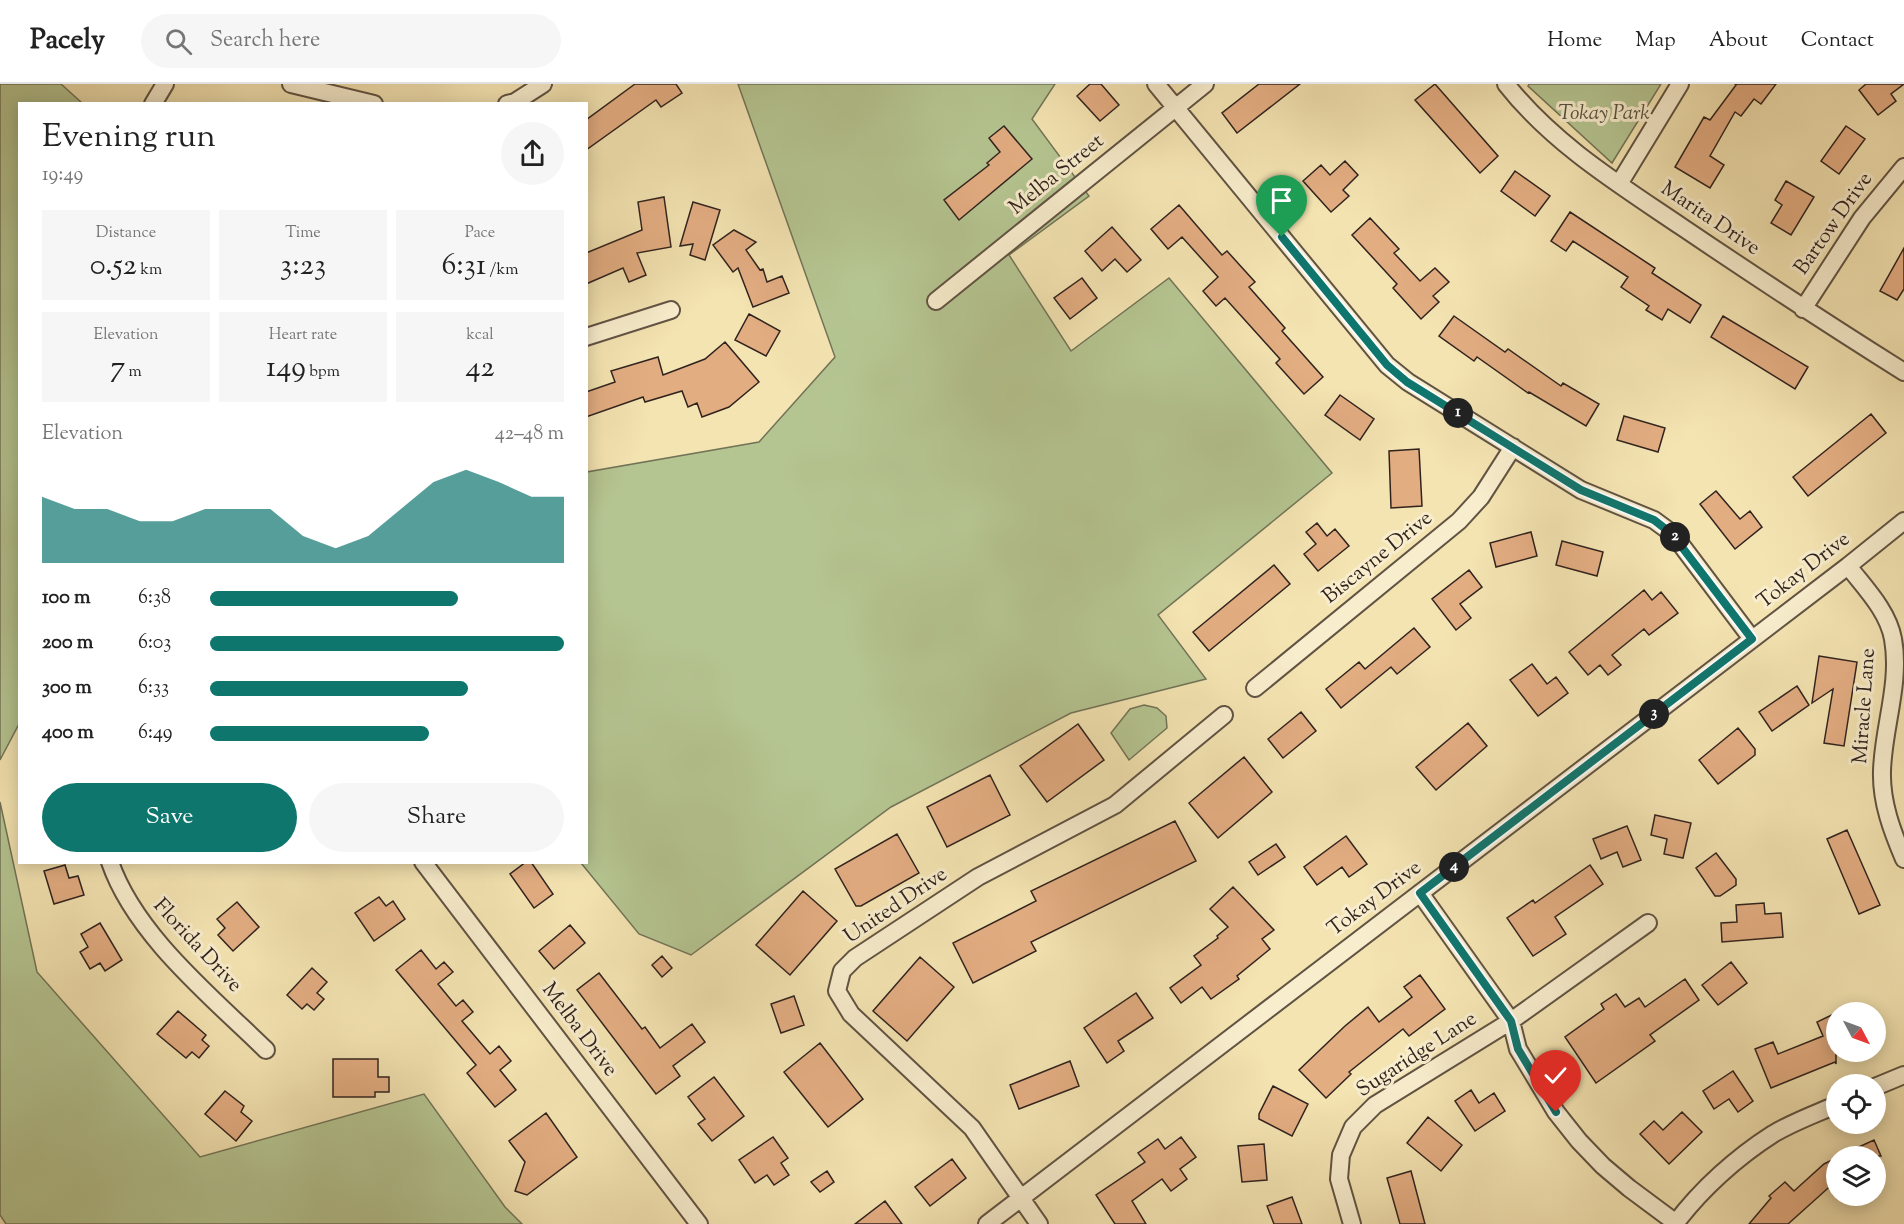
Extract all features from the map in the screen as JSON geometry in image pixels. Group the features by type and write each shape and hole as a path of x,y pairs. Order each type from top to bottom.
{"street":[{"path":"154,102 165,84"},
{"path":"291,84 365,102"},
{"path":"515,102 543,84"},
{"path":"1156,84 1387,365 1407,382 1581,490 1664,526 1752,639"},
{"name":"Melba Street","path":"936,301 1205,84"},
{"name":"Marita Drive","path":"1506,84 1550,130 1576,153 1803,309 1904,372"},
{"path":"1619,184 1680,84"},
{"name":"Bartow Drive","path":"1803,309 1862,218 1904,167"},
{"path":"588,336 671,310"},
{"name":"Biscayne Drive","path":"1255,688 1459,521 1481,497 1513,447"},
{"name":"Tokay Drive","path":"987,1224 1904,521"},
{"name":"Miracle Lane","path":"1848,566 1881,610 1893,638 1894,670 1882,771 1890,827 1904,859"},
{"name":"United Drive","path":"1021,1198 972,1128 851,1014 837,991 842,971 855,958 978,877 1115,805 1224,715"},
{"name":"Florida Drive","path":"111,864 126,898 140,920 171,956 266,1050"},
{"name":"Melba Drive","path":"425,864 699,1224"},
{"path":"1420,893 1511,1021 1518,1049 1556,1112 1603,1166 1676,1223 1700,1196 1746,1153 1774,1134 1826,1109"},
{"name":"Sugaridge Lane","path":"1352,1224 1338,1179 1341,1155 1353,1127 1375,1105 1511,1021 1648,922"},
{"path":"1886,1082 1904,1074"},
{"path":"1021,1198 1039,1224"}],"green space":[{"path":"0,84 61,84 81,102 18,102 18,726 0,760"},
{"path":"738,84 1055,84 1032,119 1089,196 1009,255 1071,351 1169,278 1332,473 1158,615 1206,679 1071,713 891,807 691,955 639,934 582,864 588,864 588,472 759,442 835,357"},
{"name":"Tokay Park","path":"1529,84 1661,84 1612,163 1528,86"},
{"path":"1144,705 1157,708 1166,716 1167,728 1129,760 1111,733 1130,709"},
{"path":"0,802 37,972 200,1157 424,1094 505,1207 522,1224 6,1224 0,1215"}],"building":[{"path":"635,84 676,84 682,93 661,107 656,100 588,149 588,119"},
{"path":"1090,84 1101,84 1119,105 1100,121 1077,96"},
{"path":"1259,84 1300,84 1237,133 1222,113"},
{"path":"1435,84 1498,156 1480,173 1415,100"},
{"path":"1735,84 1776,84 1761,104 1754,99 1741,116 1735,112 1710,156 1724,165 1710,188 1675,167 1704,117 1710,120"},
{"path":"1866,84 1904,84 1891,94 1896,101 1878,115 1859,90"},
{"path":"1004,126 1032,159 959,220 944,200 989,165 987,163 1000,152 989,138"},
{"path":"1846,126 1865,139 1839,174 1821,161"},
{"path":"1345,161 1358,175 1343,190 1349,196 1331,212 1303,181 1321,165 1330,175"},
{"path":"1515,171 1550,196 1535,216 1501,191"},
{"path":"1786,181 1814,197 1791,235 1771,223 1782,205 1775,200"},
{"path":"664,197 671,247 637,253 646,275 629,282 623,268 588,283 588,252 642,230 638,202"},
{"path":"693,202 720,210 705,260 690,255 693,244 680,246"},
{"path":"1179,205 1222,255 1227,251 1255,282 1249,287 1285,328 1282,331 1323,377 1304,394 1276,363 1280,359 1225,298 1216,306 1203,291 1218,277 1182,237 1168,249 1151,229"},
{"path":"1570,212 1655,268 1652,273 1701,305 1690,323 1668,309 1662,320 1646,310 1649,306 1621,287 1628,277 1573,241 1566,251 1551,241"},
{"path":"1370,218 1399,249 1394,253 1420,281 1435,268 1449,282 1433,296 1439,302 1421,319 1393,288 1397,284 1352,235"},
{"path":"1112,227 1141,260 1127,272 1115,259 1102,271 1085,251"},
{"path":"734,230 756,242 746,250 760,270 763,269 767,282 782,276 789,293 753,307 738,268 733,272 713,245"},
{"path":"1904,248 1904,289 1897,300 1880,291"},
{"path":"1082,278 1097,298 1070,319 1054,298"},
{"path":"749,314 780,331 766,356 735,340"},
{"path":"1454,316 1505,352 1508,349 1561,386 1563,383 1599,404 1586,426 1528,393 1477,357 1474,361 1439,336"},
{"path":"1723,316 1808,367 1795,389 1711,337"},
{"path":"725,342 759,382 729,407 702,417 697,403 688,407 682,391 645,402 643,397 588,416 588,391 615,382 611,371 658,357 663,375 705,359"},
{"path":"1340,395 1374,419 1360,440 1325,415"},
{"path":"1871,414 1886,433 1808,496 1793,477"},
{"path":"1624,416 1665,428 1658,452 1617,440"},
{"path":"1419,449 1422,506 1391,508 1389,451"},
{"path":"1716,491 1740,519 1750,511 1762,527 1735,549 1700,504"},
{"path":"1317,523 1327,536 1335,529 1349,546 1318,571 1304,554 1316,544 1306,532"},
{"path":"1531,532 1537,556 1496,567 1490,543"},
{"path":"1562,541 1603,552 1597,576 1556,565"},
{"path":"1274,565 1290,584 1209,651 1193,632"},
{"path":"1469,570 1482,587 1460,604 1471,618 1456,630 1432,599"},
{"path":"1644,590 1652,600 1661,592 1678,613 1649,635 1644,629 1612,655 1621,665 1608,675 1600,665 1588,675 1569,652"},
{"path":"1414,628 1430,647 1397,674 1391,667 1341,708 1326,689 1359,662 1365,669"},
{"path":"1819,656 1857,662 1844,746 1824,743 1833,689 1812,703"},
{"path":"1532,664 1547,684 1556,677 1568,693 1538,716 1510,680"},
{"path":"1797,686 1809,705 1772,731 1759,712"},
{"path":"1301,712 1316,731 1283,758 1268,739"},
{"path":"1468,723 1487,746 1436,790 1416,767"},
{"path":"1078,724 1104,760 1047,802 1020,766"},
{"path":"1738,728 1755,749 1755,755 1718,784 1699,760"},
{"path":"1244,757 1272,792 1218,838 1189,803"},
{"path":"990,775 1010,815 947,847 927,807"},
{"path":"1655,815 1691,823 1683,858 1664,854 1667,839 1651,835"},
{"path":"1175,821 1196,861 1031,942 1036,951 973,983 953,943 1036,901 1031,891"},
{"path":"1627,826 1641,860 1623,867 1617,852 1601,859 1593,839"},
{"path":"1847,830 1880,905 1859,914 1827,839"},
{"path":"897,834 919,873 861,906 856,906 835,869"},
{"path":"1346,836 1367,864 1349,877 1342,867 1317,885 1304,867"},
{"path":"1276,844 1285,857 1258,875 1249,862"},
{"path":"1716,853 1736,879 1736,885 1720,896 1715,896 1696,868"},
{"path":"523,864 532,864 553,894 534,908 510,874"},
{"path":"65,865 69,878 78,876 84,895 54,904 44,871"},
{"path":"1590,865 1603,884 1555,917 1566,934 1533,956 1507,918 1533,900 1535,903"},
{"path":"1233,887 1274,930 1262,939 1270,949 1237,976 1239,979 1211,999 1202,987 1181,1003 1170,988 1201,965 1194,956 1218,938 1217,936 1228,927 1210,909"},
{"path":"803,891 837,921 790,975 756,945"},
{"path":"379,897 386,906 393,901 405,919 374,941 355,913"},
{"path":"237,902 259,927 233,951 218,935 225,928 217,919"},
{"path":"1764,903 1765,914 1781,913 1783,937 1722,942 1721,923 1737,922 1736,905"},
{"path":"100,923 122,960 105,971 100,963 90,969 80,952 88,947 81,934"},
{"path":"570,925 585,943 554,969 539,951"},
{"path":"421,950 436,969 444,962 453,972 438,984 456,1006 463,1000 473,1012 462,1021 490,1054 499,1046 511,1061 500,1070 516,1090 495,1107 467,1073 476,1065 396,970"},
{"path":"662,956 672,968 662,977 652,965"},
{"path":"920,957 954,987 907,1041 873,1011"},
{"path":"1731,962 1747,983 1718,1005 1702,985"},
{"path":"312,968 327,982 317,993 324,999 314,1010 307,1004 302,1009 287,995"},
{"path":"599,973 642,1029 645,1027 660,1048 692,1024 705,1042 673,1066 680,1076 656,1094 577,990"},
{"path":"1420,975 1445,1009 1409,1036 1403,1029 1349,1072 1351,1074 1326,1098 1299,1070 1368,1007 1379,1022 1412,997 1404,987"},
{"path":"1685,979 1699,1000 1650,1035 1655,1041 1596,1083 1565,1037 1604,1009 1601,1004 1616,994 1625,1007 1639,998 1645,1007"},
{"path":"1136,993 1153,1018 1118,1041 1124,1051 1107,1063 1084,1028"},
{"path":"794,996 804,1025 781,1033 771,1004"},
{"path":"178,1011 206,1035 202,1040 209,1046 199,1058 192,1052 186,1058 157,1034"},
{"path":"1826,1018 1826,1062 1835,1062 1771,1088 1755,1049 1773,1042 1778,1054 1823,1036 1817,1022"},
{"path":"820,1043 863,1099 828,1127 784,1072"},
{"path":"333,1059 378,1059 378,1077 389,1077 389,1092 375,1092 375,1097 333,1097"},
{"path":"1070,1061 1079,1086 1019,1109 1010,1085"},
{"path":"1733,1071 1753,1101 1738,1112 1729,1099 1714,1109 1703,1091"},
{"path":"714,1077 744,1116 712,1141 698,1124 705,1119 688,1097"},
{"path":"1273,1086 1308,1104 1292,1136 1259,1119 1259,1114"},
{"path":"1471,1090 1479,1103 1494,1093 1505,1111 1475,1131 1455,1101"},
{"path":"225,1091 244,1106 241,1112 252,1121 236,1141 205,1114"},
{"path":"1682,1112 1702,1132 1669,1164 1640,1134 1654,1121 1663,1130"},
{"path":"546,1113 577,1157 527,1195 515,1191 525,1162 509,1141"},
{"path":"1428,1117 1462,1145 1441,1171 1407,1143"},
{"path":"773,1137 788,1158 781,1163 789,1175 774,1185 767,1175 755,1183 739,1160"},
{"path":"1181,1137 1196,1157 1180,1169 1187,1179 1171,1191 1162,1179 1132,1201 1146,1224 1115,1224 1096,1195 1145,1162 1138,1153 1158,1139 1165,1149"},
{"path":"1874,1140 1877,1146 1861,1146"},
{"path":"1264,1144 1267,1180 1242,1182 1238,1146"},
{"path":"952,1159 966,1178 930,1206 915,1187"},
{"path":"1826,1163 1826,1190 1788,1224 1749,1224 1771,1198 1769,1196 1785,1182 1794,1191"},
{"path":"827,1171 834,1182 820,1192 811,1182"},
{"path":"1411,1171 1425,1224 1400,1224 1387,1178"},
{"path":"1292,1197 1302,1224 1274,1224 1267,1206"},
{"path":"885,1201 902,1224 855,1224"}],"route":[{"path":"1282,237 1387,365 1407,382 1581,490 1664,526 1752,639 1420,893 1511,1021 1518,1049 1556,1112"}]}
